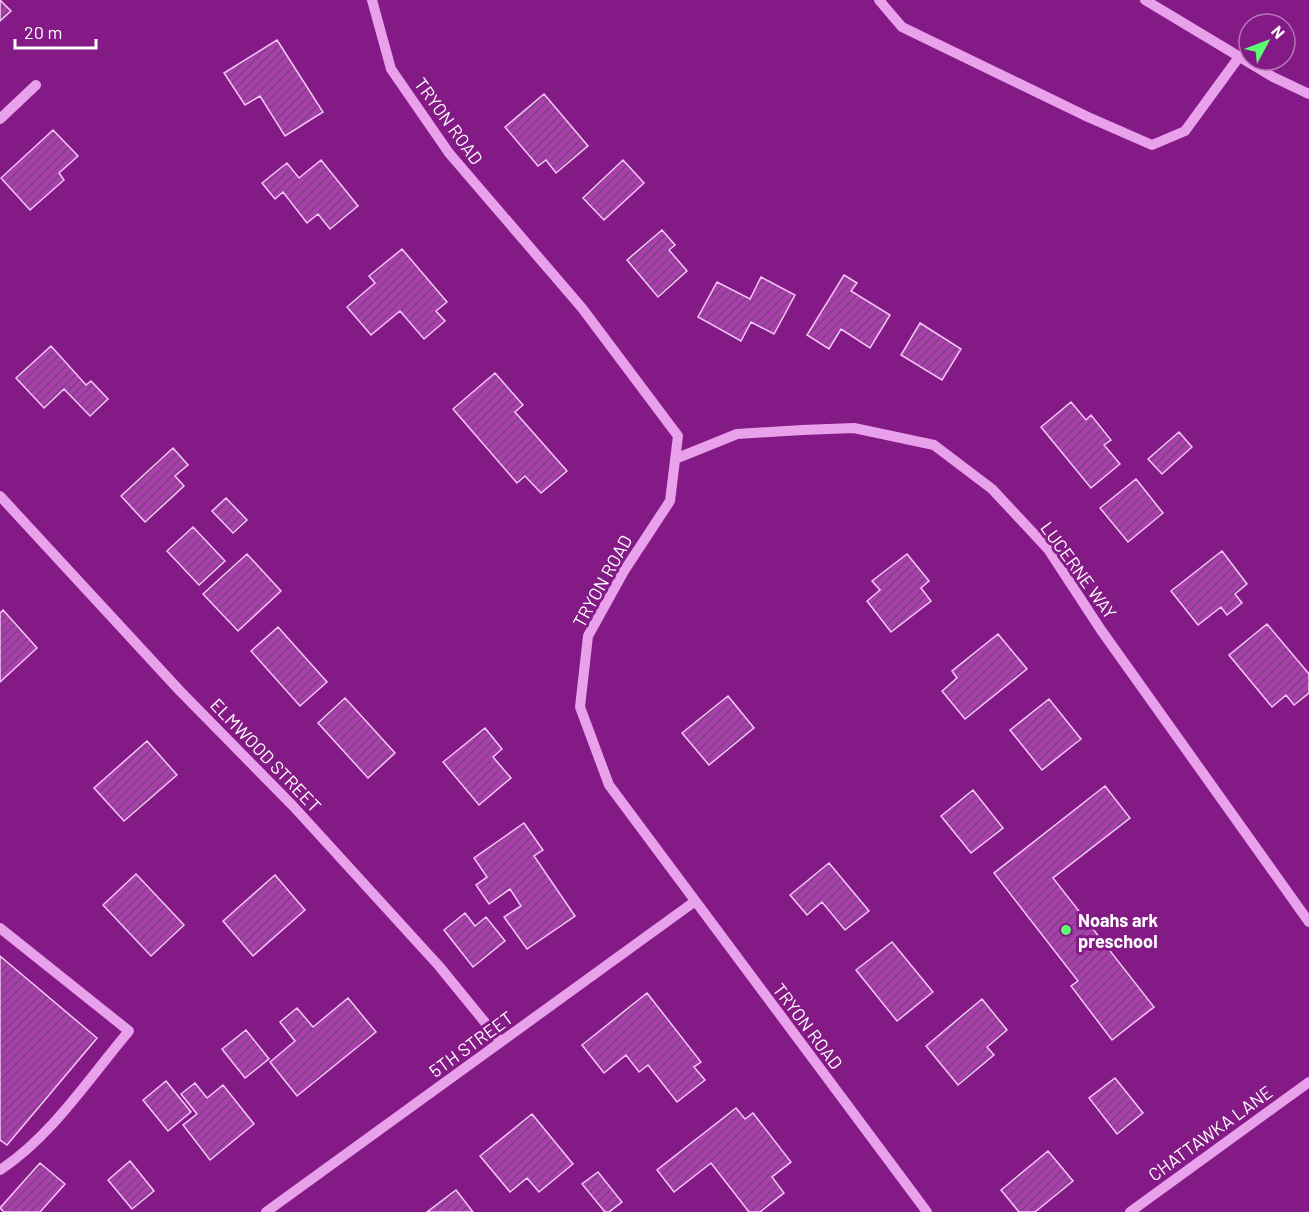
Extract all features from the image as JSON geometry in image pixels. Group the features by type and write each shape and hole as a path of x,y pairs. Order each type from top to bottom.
{"street":[{"name":"TRYON ROAD","path":"372,0 391,69 449,153 582,308 678,436 670,501 624,571 588,636 580,707 609,785 927,1212"},
{"path":"879,0 902,27 1088,117 1152,145 1185,131 1237,60"},
{"path":"1145,0 1237,56"},
{"path":"1267,72 1309,94"},
{"path":"0,118 36,85"},
{"name":"LUCERNE WAY","path":"675,459 737,434 802,429 854,428 934,445 992,489 1048,549 1101,630 1309,922"},
{"name":"ELMWOOD STREET","path":"0,496 180,691 294,807 439,966 501,1042"},
{"name":"5TH STREET","path":"266,1212 694,902"},
{"path":"0,928 129,1031 43,1134 16,1160 0,1170"},
{"name":"CHATTAWKA LANE","path":"1130,1212 1309,1082"}],"building":[{"path":"0,0 11,11 0,21"},
{"path":"277,40 323,112 285,136 260,96 245,105 224,73"},
{"path":"544,94 588,146 556,173 546,160 538,166 505,127"},
{"path":"53,130 78,156 59,173 64,180 30,210 1,178"},
{"path":"321,160 358,206 330,229 318,214 307,223 283,192 275,199 262,183 287,163 299,178"},
{"path":"623,160 644,183 604,220 583,198"},
{"path":"662,230 675,245 669,250 687,271 658,297 627,260"},
{"path":"402,249 447,302 436,311 445,321 424,339 400,311 371,335 347,307 375,283 369,276"},
{"path":"844,275 857,283 851,291 890,315 870,348 841,329 829,349 807,335"},
{"path":"761,277 795,295 774,334 751,322 741,341 698,317 717,282 750,299"},
{"path":"920,323 961,349 942,380 901,355"},
{"path":"51,346 86,385 91,381 108,399 90,416 64,389 44,408 16,378"},
{"path":"495,373 523,405 515,412 567,471 541,493 525,476 517,483 453,409"},
{"path":"1071,402 1086,420 1091,415 1111,440 1104,445 1120,464 1091,488 1041,427"},
{"path":"1179,432 1192,447 1162,474 1148,459"},
{"path":"173,448 188,465 175,476 184,486 145,522 121,496"},
{"path":"1136,479 1163,513 1128,542 1100,508"},
{"path":"226,498 247,520 233,533 212,511"},
{"path":"193,527 225,561 199,585 167,551"},
{"path":"1222,551 1247,584 1235,594 1242,603 1227,615 1221,607 1198,625 1171,591"},
{"path":"247,554 281,591 238,631 203,594"},
{"path":"907,554 929,581 921,588 931,601 891,632 867,601 880,590 872,581"},
{"path":"3,610 37,648 0,682 0,613"},
{"path":"1267,624 1309,674 1309,693 1294,705 1286,695 1272,707 1229,655"},
{"path":"278,627 327,682 300,706 251,651"},
{"path":"998,634 1027,669 965,719 942,691 957,678 952,671"},
{"path":"728,696 754,728 709,765 682,733"},
{"path":"345,698 395,753 368,778 318,723"},
{"path":"1049,699 1081,739 1042,770 1010,730"},
{"path":"485,728 502,749 493,757 511,778 479,805 443,762"},
{"path":"147,741 177,775 124,821 94,788"},
{"name":"Noahs ark preschool","path":"1105,786 1130,818 1053,878 1154,1007 1112,1040 1071,986 1078,981 994,873"},
{"path":"973,790 1003,828 971,853 941,816"},
{"path":"524,823 543,850 534,856 575,916 527,949 504,917 521,906 510,889 489,904 476,885 487,877 474,858"},
{"path":"829,863 869,911 845,930 822,902 807,915 790,895"},
{"path":"136,874 184,925 151,956 103,905"},
{"path":"275,875 305,910 253,956 223,921"},
{"path":"465,913 475,926 486,917 505,941 473,967 444,930"},
{"path":"892,942 933,992 897,1021 856,970"},
{"path":"0,956 97,1038 7,1145 0,1140"},
{"path":"647,993 701,1062 694,1067 705,1080 677,1102 648,1065 639,1072 626,1055 604,1073 582,1045"},
{"path":"348,998 376,1032 297,1096 270,1062 295,1041 280,1022 297,1008 313,1027"},
{"path":"982,999 1007,1030 987,1047 994,1055 958,1085 926,1046"},
{"path":"246,1030 269,1059 245,1078 222,1049"},
{"path":"1115,1078 1143,1113 1117,1134 1089,1098"},
{"path":"166,1081 191,1112 168,1131 143,1100"},
{"path":"195,1083 207,1098 223,1085 254,1124 210,1160 183,1125 197,1114 181,1094"},
{"path":"736,1108 745,1119 753,1113 791,1162 772,1177 784,1193 760,1212 749,1212 711,1163 674,1192 657,1170"},
{"path":"532,1114 573,1164 539,1192 527,1178 510,1192 480,1156"},
{"path":"1048,1151 1073,1181 1035,1212 1019,1212 1001,1190"},
{"path":"130,1161 154,1191 132,1209 108,1180"},
{"path":"40,1163 65,1184 40,1212 4,1212 0,1208"},
{"path":"598,1172 622,1202 609,1212 605,1212 582,1184"},
{"path":"456,1190 473,1212 427,1212"}],"place":[{"name":"Noahs ark preschool","path":"1066,930"}]}
